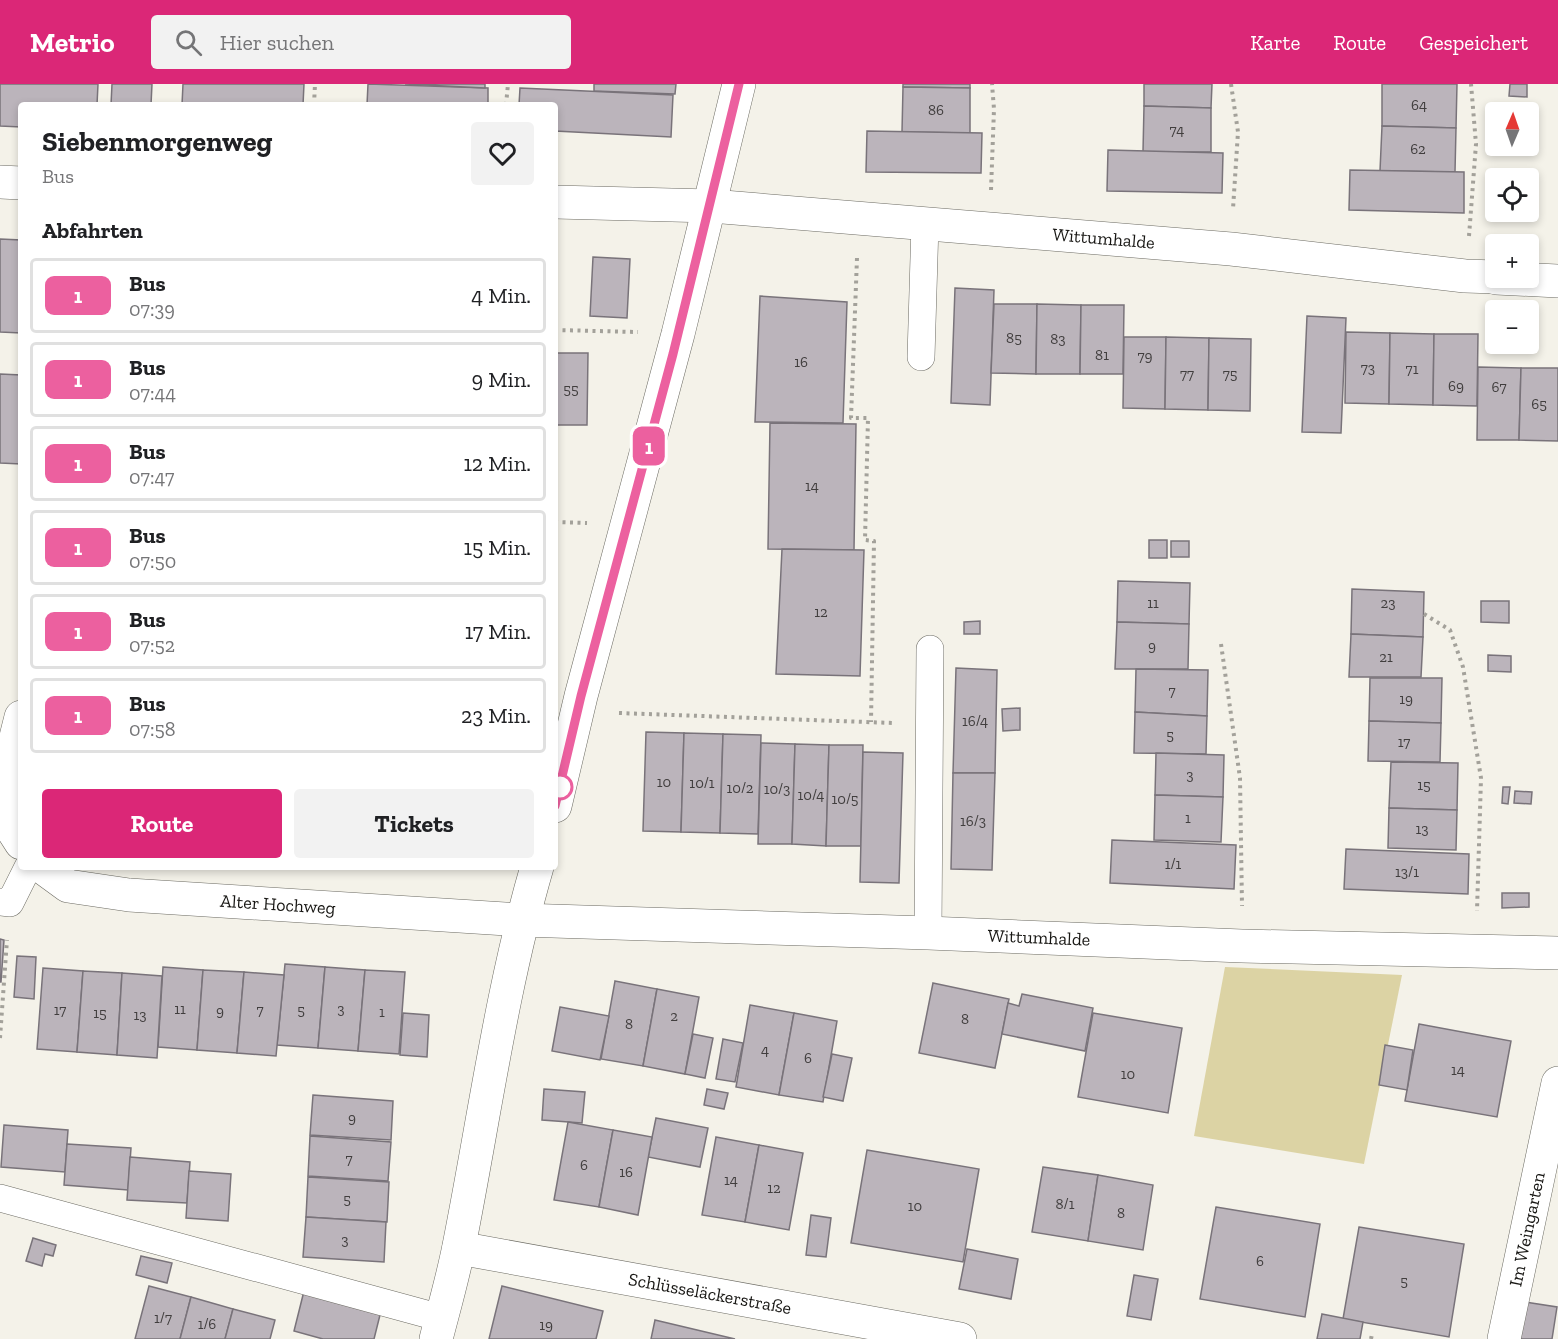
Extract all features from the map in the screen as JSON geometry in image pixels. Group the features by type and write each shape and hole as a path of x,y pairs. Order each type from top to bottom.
{"street":[{"path":"558,794 711,206 739,84"},
{"path":"0,182 18,183"},
{"name":"Wittumhalde","path":"558,202 711,206 1231,249 1485,277"},
{"name":"Wittumhalde","path":"1539,280 1558,281"},
{"path":"18,729 14,744 7,821 18,838"},
{"name":"Alter Hochweg","path":"46,870 68,886 129,896 521,921"},
{"path":"439,1329 459,1248 488,1084 521,921 536,870"},
{"name":"Wittumhalde","path":"521,921 928,933 1242,946 1558,953"},
{"name":"Im Weingarten","path":"1504,1339 1558,1083"},
{"name":"Schlüsseläckerstraße","path":"459,1248 960,1339"}],"lane":[{"path":"921,357 925,224"},
{"path":"928,933 930,649"},
{"path":"5,903 26,870"},
{"path":"0,1198 439,1329"}],"path":[{"path":"314,102 315,84"},
{"path":"506,102 508,84"},
{"path":"989,230 994,109 992,84"},
{"path":"1231,84 1238,132 1231,249"},
{"path":"1471,84 1485,264"},
{"path":"858,218 852,418 868,418 865,540 874,541 871,722"},
{"path":"558,330 678,334"},
{"path":"1424,614 1450,630 1463,667 1479,766 1476,951"},
{"path":"1221,644 1240,778 1242,946"},
{"path":"578,711 930,724"},
{"path":"0,1038 5,903"}],"shaded area":[{"path":"1225,967 1402,975 1364,1164 1194,1136"}],"building":[{"path":"0,84 98,84 97,102 18,102 18,127 0,126"},
{"path":"112,84 152,84 151,102 111,102"},
{"path":"183,84 304,84 303,102 182,102"},
{"path":"368,84 488,88 488,102 367,102"},
{"path":"405,84 485,84 485,88"},
{"path":"594,84 676,84 675,94 594,91"},
{"path":"903,84 970,84 970,88 903,87"},
{"path":"1144,84 1212,84 1211,108 1144,106"},
{"path":"1382,84 1457,84 1456,128 1382,126"},
{"path":"1510,84 1527,84 1527,97 1509,96"},
{"path":"903,87 970,88 970,133 902,132"},
{"path":"520,88 673,95 671,137 558,131 558,102 519,102"},
{"path":"1144,106 1211,108 1211,152 1143,152"},
{"path":"1382,126 1456,128 1455,172 1380,171"},
{"path":"867,131 982,133 981,173 866,172"},
{"path":"1108,150 1223,153 1222,193 1107,191"},
{"path":"1350,170 1464,172 1464,213 1349,210"},
{"path":"0,239 18,240 18,333 0,332"},
{"path":"593,257 630,259 627,318 590,316"},
{"path":"955,288 994,290 990,405 951,403"},
{"path":"760,296 847,302 843,423 755,422"},
{"path":"994,304 1037,304 1036,374 991,373"},
{"path":"1037,304 1081,305 1080,374 1036,374"},
{"path":"1081,305 1124,305 1123,374 1080,374"},
{"path":"1307,316 1346,318 1341,433 1302,432"},
{"path":"1346,332 1390,333 1389,404 1345,403"},
{"path":"1390,333 1434,334 1433,405 1389,404"},
{"path":"1434,334 1478,334 1477,406 1433,405"},
{"path":"1124,337 1166,337 1165,409 1123,408"},
{"path":"1166,337 1209,338 1208,410 1165,409"},
{"path":"1209,338 1251,339 1250,411 1208,410"},
{"path":"558,353 588,353 587,425 558,425"},
{"path":"1478,367 1521,368 1519,440 1477,440"},
{"path":"1521,368 1558,368 1558,441 1519,440"},
{"path":"0,374 18,375 18,464 0,463"},
{"path":"770,423 856,424 854,550 768,549"},
{"path":"1149,540 1167,540 1167,558 1149,558"},
{"path":"1171,541 1189,541 1189,557 1171,557"},
{"path":"782,549 864,550 860,676 776,674"},
{"path":"1118,581 1190,583 1189,624 1117,622"},
{"path":"1352,589 1424,592 1423,637 1351,634"},
{"path":"1481,601 1509,601 1509,623 1481,622"},
{"path":"980,621 980,634 964,634 964,622"},
{"path":"1117,622 1189,624 1188,669 1115,669"},
{"path":"1351,634 1423,637 1421,677 1349,677"},
{"path":"1488,655 1511,656 1511,672 1488,671"},
{"path":"956,668 997,670 995,773 953,773"},
{"path":"1136,669 1208,670 1207,716 1135,712"},
{"path":"1370,678 1442,678 1441,723 1369,721"},
{"path":"1020,708 1020,730 1003,731 1002,709"},
{"path":"1135,712 1207,716 1206,754 1134,753"},
{"path":"1369,721 1441,723 1440,762 1368,761"},
{"path":"646,732 684,733 681,832 643,831"},
{"path":"684,733 723,734 720,833 681,832"},
{"path":"723,734 761,735 758,834 720,833"},
{"path":"761,743 795,744 792,844 758,844"},
{"path":"795,744 829,745 826,846 792,844"},
{"path":"829,745 863,745 861,846 826,846"},
{"path":"863,752 903,753 899,883 860,882"},
{"path":"1156,753 1224,755 1223,797 1155,795"},
{"path":"1391,762 1458,763 1457,810 1389,808"},
{"path":"953,773 995,773 992,870 951,869"},
{"path":"1503,787 1510,787 1508,804 1502,803"},
{"path":"1515,791 1532,792 1531,804 1514,803"},
{"path":"1155,795 1223,797 1221,842 1154,840"},
{"path":"1389,808 1457,810 1456,850 1388,848"},
{"path":"1112,840 1236,845 1234,889 1110,883"},
{"path":"1346,849 1469,854 1468,894 1344,889"},
{"path":"1502,893 1529,893 1529,907 1502,908"},
{"path":"0,939 4,940 1,982 0,982"},
{"path":"17,956 36,957 34,999 14,997"},
{"path":"285,964 325,967 318,1048 277,1045"},
{"path":"163,967 203,970 197,1050 158,1047"},
{"path":"325,967 365,970 358,1051 318,1048"},
{"path":"43,968 83,971 77,1052 37,1049"},
{"path":"203,970 244,972 237,1053 197,1050"},
{"path":"365,970 405,972 399,1054 358,1051"},
{"path":"83,971 122,973 117,1055 77,1052"},
{"path":"244,972 284,975 276,1056 237,1053"},
{"path":"122,973 162,976 157,1058 117,1055"},
{"path":"615,981 657,989 643,1066 601,1059"},
{"path":"933,983 1009,999 995,1068 919,1053"},
{"path":"657,989 699,997 685,1074 643,1066"},
{"path":"1022,994 1093,1008 1085,1051 1002,1034 1008,1003 1019,1006"},
{"path":"750,1005 794,1013 779,1095 736,1087"},
{"path":"560,1007 609,1016 600,1060 552,1051"},
{"path":"403,1013 429,1015 427,1057 400,1055"},
{"path":"794,1013 837,1021 823,1102 779,1095"},
{"path":"1093,1013 1182,1028 1168,1113 1078,1097"},
{"path":"1419,1024 1511,1041 1497,1117 1405,1101"},
{"path":"693,1034 713,1038 705,1078 685,1074"},
{"path":"723,1039 743,1043 735,1082 716,1079"},
{"path":"1385,1045 1413,1050 1407,1090 1379,1085"},
{"path":"832,1054 852,1058 843,1101 823,1097"},
{"path":"544,1089 585,1092 582,1123 542,1120"},
{"path":"707,1089 728,1093 724,1109 704,1105"},
{"path":"313,1095 393,1101 391,1140 310,1135"},
{"path":"656,1118 708,1128 700,1167 648,1157"},
{"path":"568,1122 613,1130 599,1207 554,1200"},
{"path":"4,1125 68,1130 65,1172 1,1167"},
{"path":"613,1130 652,1137 638,1215 599,1207"},
{"path":"310,1136 391,1142 388,1181 308,1176"},
{"path":"716,1137 759,1145 745,1222 702,1215"},
{"path":"67,1144 131,1148 128,1190 64,1185"},
{"path":"759,1145 803,1153 789,1230 745,1222"},
{"path":"867,1150 979,1169 963,1262 851,1243"},
{"path":"130,1157 190,1162 187,1203 127,1200"},
{"path":"1043,1167 1098,1175 1088,1241 1032,1232"},
{"path":"189,1171 231,1174 228,1221 186,1218"},
{"path":"1098,1175 1153,1185 1143,1250 1088,1241"},
{"path":"308,1177 389,1182 387,1222 306,1217"},
{"path":"1216,1207 1320,1224 1305,1317 1200,1299"},
{"path":"811,1215 831,1218 826,1257 806,1255"},
{"path":"306,1217 386,1222 384,1262 303,1257"},
{"path":"1359,1227 1464,1244 1449,1337 1343,1319"},
{"path":"33,1238 56,1245 53,1256 45,1254 42,1266 26,1261"},
{"path":"967,1249 1018,1259 1011,1299 959,1289"},
{"path":"141,1256 172,1263 167,1283 136,1275"},
{"path":"1134,1275 1158,1279 1151,1320 1127,1316"},
{"path":"149,1286 191,1297 180,1339 135,1339"},
{"path":"502,1286 603,1311 596,1339 489,1339"},
{"path":"304,1291 381,1311 374,1339 323,1339 294,1331"},
{"path":"191,1297 233,1309 225,1339 180,1339"},
{"path":"1525,1302 1557,1307 1552,1339 1518,1339"},
{"path":"233,1309 275,1320 270,1339 225,1339"},
{"path":"1322,1314 1363,1322 1360,1339 1317,1339"},
{"path":"655,1320 735,1339 651,1339"}],"bus line":[{"name":"1","path":"558,796 581,696 640,481 711,206 739,84"}]}
